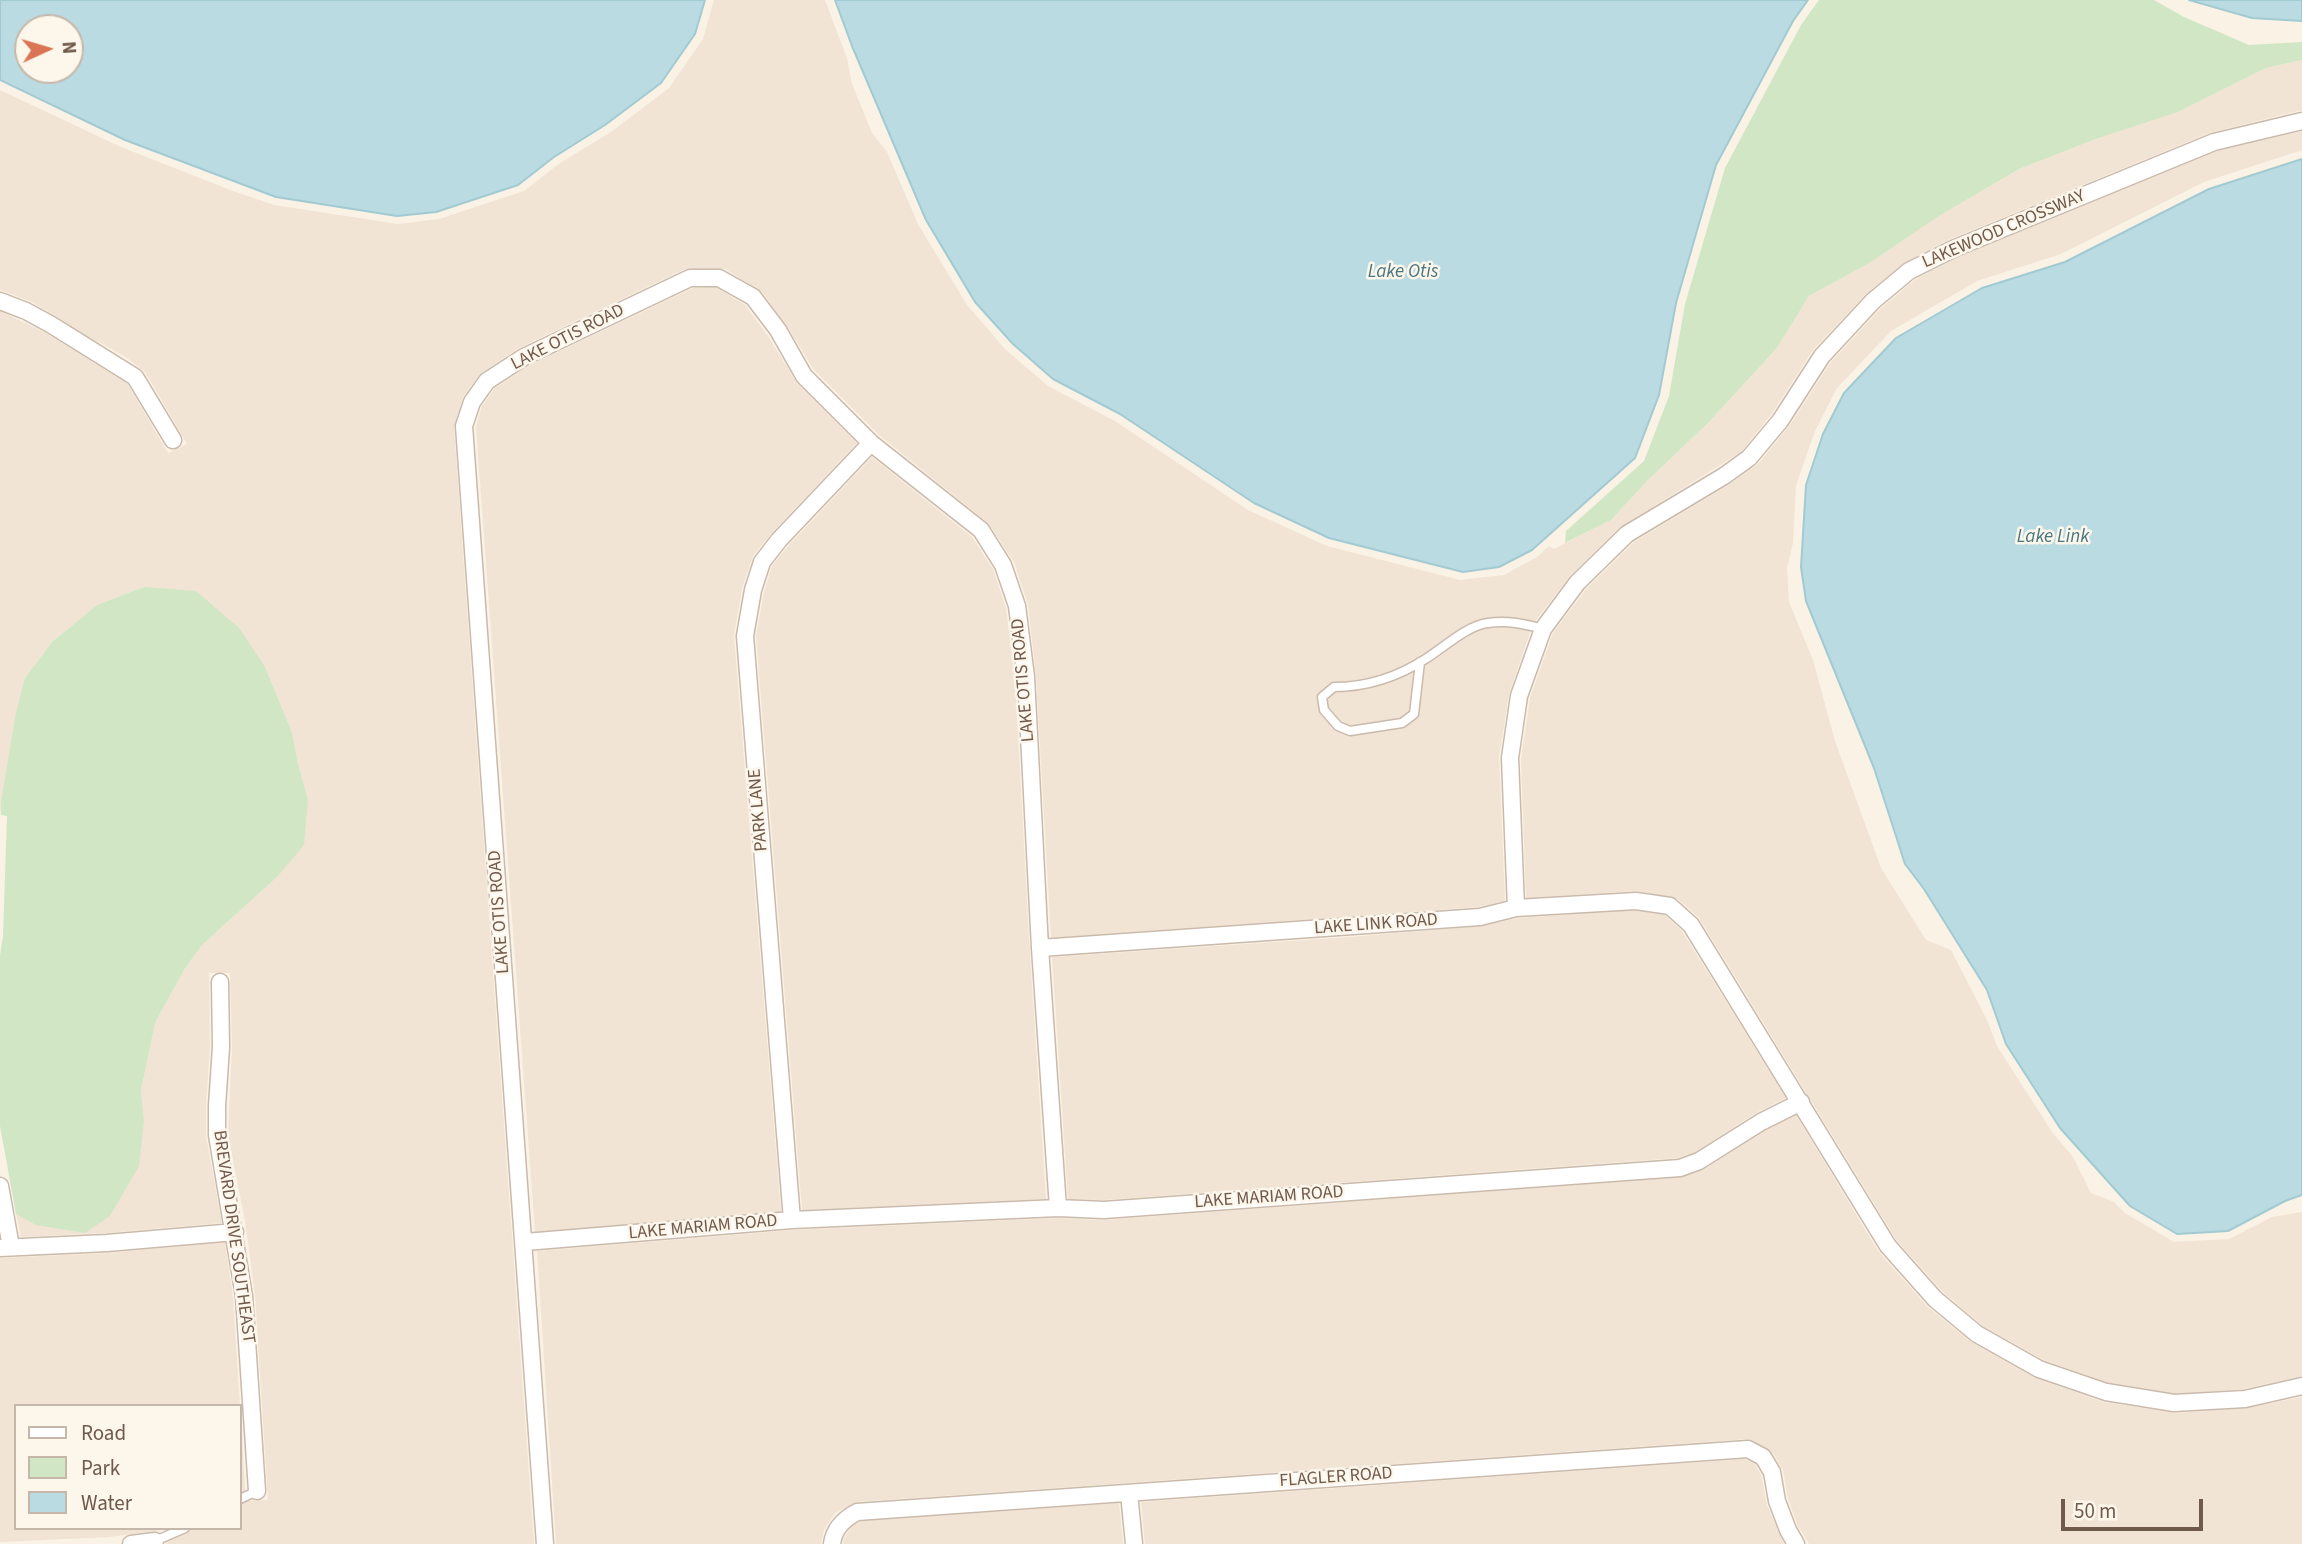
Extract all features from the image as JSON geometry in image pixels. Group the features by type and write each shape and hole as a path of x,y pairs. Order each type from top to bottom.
{"street":[{"name":"LAKEWOOD CROSSWAY","path":"1516,908 1510,758 1519,696 1543,629 1577,583 1627,534 1749,458 1780,421 1822,356 1873,302 1909,271 1953,248 2214,142 2302,121"},
{"name":"LAKE OTIS ROAD","path":"545,1544 464,426 472,402 487,381 524,356 690,278 719,278 753,297 778,330 804,376 871,443 981,530 1003,565 1017,606 1026,677 1040,948 1058,1208"},
{"path":"0,300 50,324 135,377 173,440"},
{"name":"PARK LANE","path":"792,1220 745,636 753,590 762,562 779,540 871,443"},
{"name":"LAKE LINK ROAD","path":"1040,948 1480,916 1516,908 1636,901 1670,906 1698,935 1801,1102"},
{"name":"BREVARD DRIVE SOUTHEAST","path":"220,982 218,1135 244,1296 257,1491"},
{"path":"1801,1102 1888,1246 1935,1299 1977,1334 2039,1369 2106,1392 2174,1403 2245,1399 2302,1387"},
{"name":"LAKE MARIAM ROAD","path":"525,1242 792,1220 1058,1208 1104,1210 1679,1168 1699,1161 1760,1122 1801,1102"},
{"path":"0,1186 6,1248 234,1232"},
{"name":"FLAGLER ROAD","path":"832,1544 833,1535 845,1518 858,1512 1748,1449 1763,1457 1772,1472 1777,1501 1796,1544"},
{"path":"1129,1493 1134,1544"},
{"path":"131,1544 155,1541"}],"lane":[{"path":"1420,662 1414,714 1402,723 1350,731 1338,726 1324,710 1322,697 1334,687 1354,687 1381,682 1486,622 1524,623 1543,629"},
{"path":"242,1499 257,1491"},
{"path":"155,1541 180,1530"}],"shaded area":[{"path":"714,0 825,0 847,58 852,84 872,133 887,152 918,224 967,305 1005,349 1048,386 1115,421 1248,510 1327,546 1460,580 1504,575 1537,557 1549,546 1554,549 1611,520 1648,480 1708,423 1777,348 1809,296 1871,262 1939,216 2019,169 2096,139 2178,112 2266,68 2302,60 2302,110 2209,133 1948,240 1904,263 1865,295 1813,350 1771,415 1741,452 1619,528 1569,577 1533,624 1509,694 1499,757 1505,901 1478,907 1051,938 1036,676 1028,605 1014,562 988,523 879,435 814,370 762,292 725,269 685,269 519,348 481,373 463,397 454,427 534,1544 167,1544 164,1530 242,1530 242,1438 246,1501 268,1500 255,1295 245,1221 228,1135 232,1046 230,973 209,973 210,1047 206,1136 222,1223 21,1237 16,1214 37,1225 144,1121 141,1091 155,1023 184,970 201,946 277,877 298,764 292,732 265,667 144,587 97,605 52,642 25,678 16,712 0,815 0,311 44,332 127,383 168,453 187,444 145,372 127,358 91,340 32,302 0,290 0,90 121,147 274,205 398,224 439,219 524,191 560,163 611,132 669,88 703,39"},
{"path":"2302,131 2302,150 2204,182 2061,254 1977,281 1891,331 1837,388 1815,431 1796,485 1793,543 1787,568 1789,602 1813,660 1835,741 1881,868 1926,940 1951,950 1987,1020 1997,1046 2052,1132 2073,1157 2091,1193 2114,1202 2125,1213 2174,1242 2229,1239 2272,1217 2302,1212 2302,1376 2243,1389 2175,1394 2109,1383 2044,1360 1983,1326 1943,1292 1897,1241 1699,918 1678,899 1638,891 1526,898 1521,759 1530,698 1553,633 1586,589 1634,542 1758,464 1790,425 1831,362 1881,308 1916,279 1958,257 2217,151"},
{"path":"716,287 745,305 796,382 857,443 753,556 742,588 734,636 781,1212 535,1232 476,427 482,406 495,388 530,365 693,288"},
{"path":"872,457 972,537 993,569 1006,608 1015,678 1046,1199 802,1210 756,636 772,566"},
{"path":"1635,910 1665,915 1682,931 1786,1098 1754,1114 1694,1153 1677,1158 1104,1200 1068,1199 1052,957 1350,937 1481,926 1518,918"},
{"path":"1796,1115 1878,1251 1927,1306 1971,1342 2033,1377 2103,1402 2175,1413 2247,1408 2302,1397 2302,1544 1809,1544 1798,1526 1788,1499 1783,1470 1773,1453 1748,1439 857,1502 835,1513 824,1530 821,1544 556,1544 537,1251 793,1230 1058,1218 1104,1220 1680,1177 1705,1169 1766,1130"},
{"path":"225,1242 233,1297 240,1404 14,1404 14,1530 164,1530 109,1537 0,1542 0,1258 108,1253"},
{"path":"1744,1459 1755,1464 1761,1475 1767,1505 1784,1544 1145,1544 1141,1502"},
{"path":"1119,1503 1123,1544 843,1544 852,1525 861,1521"}],"green space":[{"path":"1819,0 2154,0 2184,17 2249,45 2302,42 2302,60 2266,68 2178,112 2096,139 2019,169 1939,216 1871,262 1809,296 1777,348 1708,423 1648,480 1611,520 1565,543 1566,531 1644,461 1669,396 1685,304 1725,168 1801,25"},
{"path":"144,587 196,591 239,628 265,667 292,732 308,801 304,845 277,877 201,946 184,970 155,1023 141,1091 144,1121 139,1166 110,1216 85,1233 36,1225 16,1214 0,1126 0,955 7,816 1,815 1,802 16,712 25,678 52,642 97,605"}],"water":[{"path":"0,0 705,0 695,34 661,83 518,185 436,212 397,216 276,197 125,140 0,80"},
{"name":"Lake Otis","path":"835,0 1808,0 1793,21 1716,165 1676,303 1659,395 1635,458 1532,550 1499,567 1463,572 1329,538 1254,503 1120,414 1053,379 1013,344 975,302 926,220"},
{"path":"2189,0 2302,0 2302,21 2252,18"},
{"name":"Lake Link","path":"2302,159 2302,1195 2228,1231 2177,1234 2130,1206 2060,1128 2006,1044 1987,990 1924,889 1905,864 1874,768 1806,601 1801,567 1806,485 1823,434 1844,393 1896,338 1982,288 2065,262 2209,189"}]}
